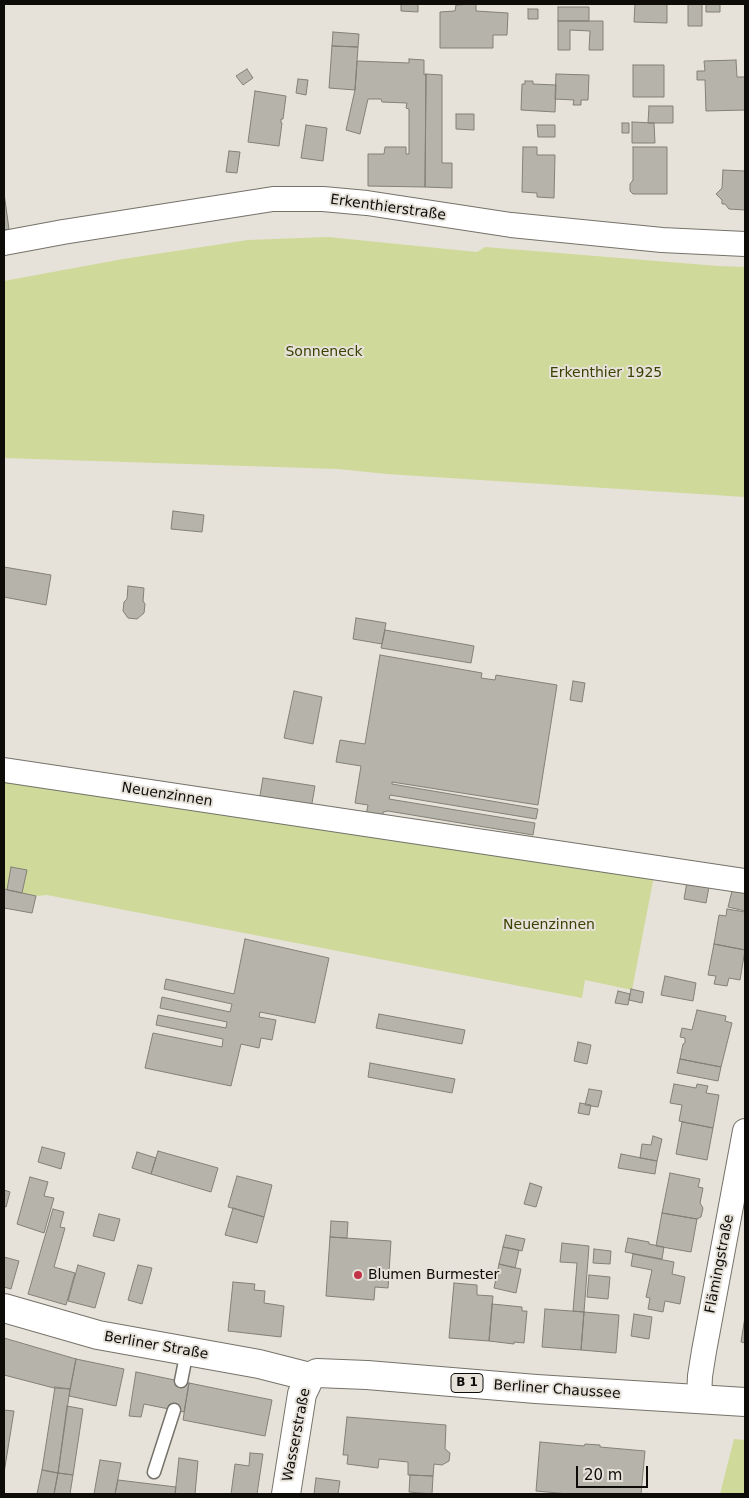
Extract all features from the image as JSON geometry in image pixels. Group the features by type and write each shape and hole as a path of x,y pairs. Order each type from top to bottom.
{"main road":[{"name":"Berliner Straße","path":"4,1308 98,1335 259,1364 310,1377"},
{"name":"Berliner Chaussee","path":"310,1377 317,1373 328,1372 536,1389 745,1402"},
{"name":"Wasserstraße","path":"286,1494 301,1402 310,1377"}],"street":[{"name":"Erkenthierstraße","path":"4,243 272,199 323,199 367,203 511,225 662,240 745,244"},
{"name":"Neuenzinnen","path":"4,770 745,881"},
{"name":"Flämingstraße","path":"699,1398 700,1376 706,1341 745,1131"}],"lane":[{"path":"180,1382 187,1351"},
{"path":"154,1472 174,1410"}],"green space":[{"name":"Sonneneck","path":"328,237 477,252 485,247 745,267 745,497 387,474 338,469 4,458 4,281 123,259 248,240"},
{"name":"Neuenzinnen","path":"4,777 654,876 632,990 585,980 582,998 47,895 36,896 4,889"},
{"path":"734,1439 745,1440 745,1494 720,1494"}],"building":[{"path":"401,4 418,4 418,12 401,11"},
{"path":"476,4 476,11 508,13 507,35 493,35 493,48 440,48 440,12 455,11 456,5"},
{"path":"635,4 667,4 667,23 634,22"},
{"path":"688,4 702,4 702,26 688,26"},
{"path":"706,4 720,4 720,12 706,12"},
{"path":"558,7 589,7 589,21 558,21"},
{"path":"528,9 538,9 538,19 528,19"},
{"path":"558,21 603,21 603,50 589,50 590,31 570,30 570,50 558,50"},
{"path":"333,32 359,34 358,47 332,46"},
{"path":"332,46 358,47 355,90 329,88"},
{"path":"409,59 424,60 424,75 426,74 425,187 368,186 368,154 384,154 385,147 406,147 406,154 409,154 409,109 406,108 407,103 382,102 381,99 368,99 360,134 346,130 355,90 357,61 409,63"},
{"path":"736,60 737,77 745,77 745,110 706,111 705,80 697,80 697,71 705,71 704,61"},
{"path":"633,65 664,65 664,97 633,97"},
{"path":"247,69 253,78 243,85 236,76"},
{"path":"426,74 442,75 442,163 452,163 452,188 425,187"},
{"path":"556,74 589,75 588,100 581,100 581,105 573,105 574,100 555,99"},
{"path":"298,79 308,80 306,95 296,93"},
{"path":"525,81 533,81 533,84 556,85 555,112 521,110 522,84 525,84"},
{"path":"255,91 286,96 283,119 281,119 279,146 248,142"},
{"path":"649,106 673,106 673,123 648,123"},
{"path":"456,114 474,114 474,130 456,129"},
{"path":"632,122 654,123 655,143 632,143"},
{"path":"622,123 629,123 629,133 622,133"},
{"path":"306,125 327,128 323,161 301,158"},
{"path":"537,125 555,125 555,137 538,137"},
{"path":"523,147 537,147 537,155 555,155 554,198 537,197 537,193 522,192"},
{"path":"633,147 667,147 667,194 633,194 630,191 630,184 633,180"},
{"path":"229,151 240,152 237,173 226,172"},
{"path":"723,170 745,171 745,210 729,209 725,204 722,204 722,200 716,194 722,188"},
{"path":"4,193 9,229 4,230"},
{"path":"173,511 204,515 202,532 171,529"},
{"path":"4,567 51,575 46,605 4,597"},
{"path":"128,586 144,588 144,613 137,619 128,618 123,611 124,602 127,599"},
{"path":"356,618 386,623 382,644 353,639"},
{"path":"385,630 474,646 471,663 381,648"},
{"path":"380,655 482,673 481,678 495,680 496,675 557,685 538,805 392,782 392,784 538,809 536,819 390,795 389,799 535,823 533,835 388,811 383,812 383,818 366,815 368,805 355,803 361,766 336,762 340,740 365,744"},
{"path":"573,681 585,683 582,702 570,700"},
{"path":"294,691 322,697 313,744 284,738"},
{"path":"263,778 315,786 311,809 259,801"},
{"path":"11,867 27,870 22,893 7,890"},
{"path":"687,882 709,887 706,903 684,899"},
{"path":"733,887 745,889 745,911 728,907"},
{"path":"4,889 36,896 32,913 4,908"},
{"path":"727,909 745,912 745,950 714,944 719,915 726,916"},
{"path":"245,939 329,958 315,1023 260,1012 259,1017 276,1020 272,1040 261,1038 259,1048 241,1044 231,1086 145,1068 153,1033 222,1047 223,1039 156,1025 158,1015 226,1028 227,1022 160,1008 162,997 230,1012 232,1004 164,989 166,979 234,994"},
{"path":"714,944 745,950 740,980 729,978 727,986 714,984 716,976 708,975"},
{"path":"665,976 696,983 693,1001 661,995"},
{"path":"631,989 644,992 642,1003 629,1000"},
{"path":"618,991 630,994 628,1005 615,1003"},
{"path":"697,1010 726,1016 725,1021 732,1023 721,1067 680,1059 683,1044 685,1043 685,1038 680,1037 682,1028 692,1030"},
{"path":"379,1014 465,1030 462,1044 376,1028"},
{"path":"578,1042 591,1045 587,1064 574,1061"},
{"path":"680,1059 721,1067 718,1081 677,1073"},
{"path":"370,1063 455,1079 452,1093 368,1077"},
{"path":"674,1084 696,1088 697,1084 708,1086 706,1093 719,1095 713,1128 679,1121 682,1105 670,1103"},
{"path":"589,1089 602,1091 598,1107 585,1105"},
{"path":"580,1103 591,1105 589,1115 578,1113"},
{"path":"682,1122 713,1128 707,1160 676,1154"},
{"path":"653,1136 662,1139 657,1161 640,1158 642,1144 651,1145"},
{"path":"42,1147 65,1153 61,1169 38,1162"},
{"path":"158,1151 218,1168 211,1192 151,1174"},
{"path":"137,1152 156,1158 151,1174 132,1168"},
{"path":"621,1154 657,1161 655,1174 618,1168"},
{"path":"670,1173 700,1179 698,1187 703,1188 700,1203 703,1208 701,1217 697,1219 662,1213"},
{"path":"237,1176 272,1185 264,1217 228,1207"},
{"path":"30,1177 48,1182 44,1196 54,1198 44,1233 17,1224"},
{"path":"530,1183 542,1187 536,1207 524,1204"},
{"path":"4,1190 10,1192 6,1207 4,1206"},
{"path":"233,1208 264,1217 257,1243 225,1235"},
{"path":"53,1209 64,1212 60,1227 65,1228 54,1267 75,1273 66,1305 28,1294"},
{"path":"662,1213 697,1219 691,1252 656,1246"},
{"path":"99,1214 120,1219 114,1241 93,1236"},
{"path":"331,1221 348,1222 347,1238 330,1237"},
{"path":"506,1235 525,1239 522,1251 503,1247"},
{"name":"Blumen Burmester","path":"330,1237 391,1241 388,1288 375,1287 374,1300 326,1296"},
{"path":"628,1238 664,1247 662,1259 625,1252"},
{"path":"562,1243 589,1246 584,1312 573,1311 577,1263 560,1262"},
{"path":"503,1247 519,1250 515,1268 499,1264"},
{"path":"594,1249 611,1251 610,1264 593,1263"},
{"path":"633,1254 674,1262 672,1274 685,1277 680,1304 665,1301 663,1312 648,1309 650,1298 646,1297 652,1270 631,1266"},
{"path":"4,1257 19,1261 11,1289 4,1287"},
{"path":"499,1264 521,1269 516,1293 494,1288"},
{"path":"78,1265 105,1273 95,1308 68,1301"},
{"path":"138,1265 152,1268 142,1304 128,1300"},
{"path":"589,1275 610,1277 608,1299 587,1297"},
{"path":"233,1282 255,1284 254,1290 265,1291 264,1303 284,1306 281,1337 228,1331"},
{"path":"454,1283 477,1285 477,1295 493,1296 489,1341 449,1338"},
{"path":"492,1304 522,1307 522,1311 527,1311 524,1343 514,1342 514,1344 489,1341"},
{"path":"545,1309 584,1312 581,1350 542,1347"},
{"path":"584,1312 619,1315 616,1353 581,1350"},
{"path":"634,1314 652,1317 649,1339 631,1336"},
{"path":"745,1317 745,1343 741,1342"},
{"path":"4,1338 76,1359 70,1389 54,1388 4,1375"},
{"path":"76,1359 124,1369 116,1406 69,1396"},
{"path":"136,1372 189,1383 184,1412 144,1404 141,1417 129,1416"},
{"path":"189,1383 272,1400 265,1436 183,1420"},
{"path":"55,1387 70,1389 58,1473 42,1470"},
{"path":"67,1406 83,1409 73,1475 58,1473"},
{"path":"4,1410 14,1411 4,1473"},
{"path":"347,1417 446,1425 445,1449 450,1453 449,1461 442,1465 434,1464 433,1476 408,1475 408,1462 379,1459 378,1468 347,1464 348,1455 343,1455"},
{"path":"540,1442 584,1446 585,1444 600,1445 600,1447 645,1451 641,1494 569,1494 536,1491"},
{"path":"250,1453 263,1454 257,1494 231,1494 235,1464 249,1466"},
{"path":"179,1458 198,1461 195,1494 175,1494"},
{"path":"100,1460 121,1463 115,1494 94,1494"},
{"path":"42,1470 58,1473 54,1494 37,1494"},
{"path":"58,1473 73,1475 70,1494 54,1494"},
{"path":"410,1475 433,1476 432,1494 409,1492"},
{"path":"316,1478 340,1481 338,1494 314,1494"},
{"path":"118,1480 176,1487 175,1494 115,1494"}],"place":[{"name":"Blumen Burmester","path":"358,1275"}],"park label":[{"name":"Erkenthier 1925","path":"606,373"}]}
